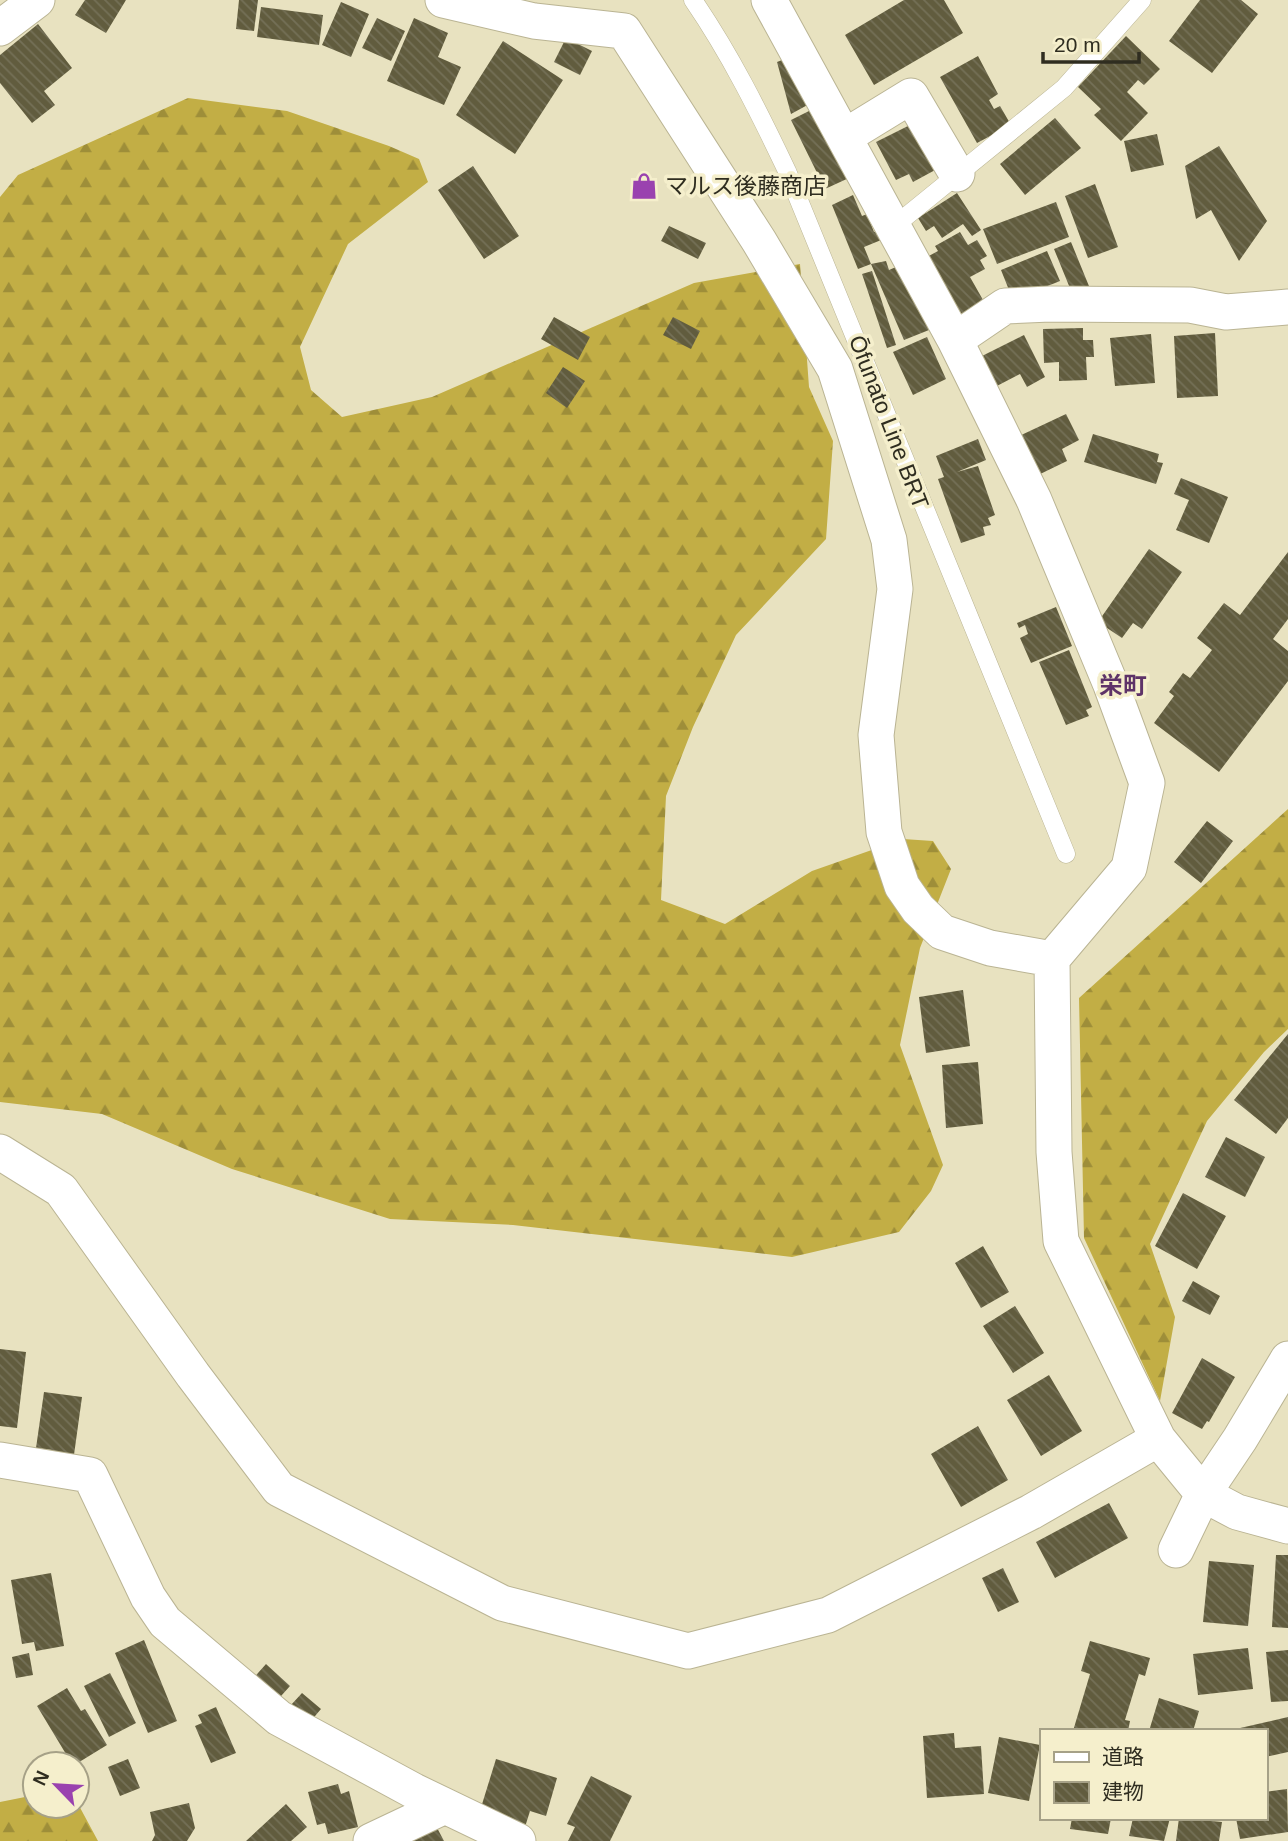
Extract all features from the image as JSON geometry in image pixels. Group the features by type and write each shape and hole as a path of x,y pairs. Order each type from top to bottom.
{"street":[{"path":"0,28 37,0"},
{"path":"443,0 534,21 624,31 680,122 759,241 835,369 890,540 895,589 876,735 884,832 902,886 918,909 942,932 990,948 1052,959"},
{"path":"769,0 955,340 1034,500 1111,685 1147,783 1129,868 1052,959 1054,1152 1062,1241 1158,1439 1203,1494 1237,1513 1288,1527"},
{"path":"844,137 911,96 957,174"},
{"path":"955,340 1005,306 1190,305 1226,312 1288,307"},
{"path":"0,1152 61,1189 193,1375 279,1489 502,1602 688,1651 828,1615 1031,1511 1158,1439"},
{"path":"1176,1550 1203,1494 1288,1359"},
{"path":"0,1460 90,1475 148,1597 165,1622 279,1718 445,1806 518,1841"},
{"path":"371,1841 445,1806"}],"lane":[{"name":"Ōfunato Line BRT","path":"693,0 715,32 754,102 787,171 1066,854"},
{"path":"893,227 1064,88 1142,0"}],"green space":[{"path":"188,98 287,111 419,159 428,182 348,244 300,347 311,390 342,417 432,397 694,283 800,264 809,387 833,441 826,539 736,635 693,727 666,796 661,900 725,924 812,871 903,839 933,841 951,869 920,948 900,1045 943,1165 931,1191 899,1232 792,1257 513,1225 390,1219 232,1169 102,1114 0,1102 0,197 18,175"},
{"path":"1288,809 1288,1029 1264,1052 1207,1121 1150,1244 1175,1317 1160,1401 1084,1238 1079,998"},
{"path":"21,1798 21,1820 87,1820 98,1841 0,1841 0,1802"}],"building":[{"path":"85,0 126,0 106,33 75,15"},
{"path":"239,0 258,0 254,31 236,29"},
{"path":"904,0 944,0 963,33 874,85 845,35"},
{"path":"1200,0 1241,0 1258,14 1212,73 1169,41"},
{"path":"341,2 369,14 351,57 322,45"},
{"path":"261,7 323,15 319,45 257,37"},
{"path":"377,18 405,31 391,61 362,48"},
{"path":"414,18 448,33 438,57 461,67 444,105 387,81"},
{"path":"38,24 72,68 44,91 55,105 32,123 0,83 0,55"},
{"path":"1126,36 1160,69 1144,85 1138,80 1127,92 1148,113 1121,141 1094,115 1101,109 1078,87"},
{"path":"566,38 592,51 580,75 554,62"},
{"path":"503,41 563,80 515,154 456,115"},
{"path":"978,56 998,94 989,100 994,109 1000,106 1011,125 977,143 940,77"},
{"path":"790,57 813,102 791,114 777,62"},
{"path":"817,107 851,177 825,189 791,120"},
{"path":"1055,118 1081,148 1025,195 1000,164"},
{"path":"914,123 937,169 913,182 909,174 896,180 876,142"},
{"path":"1157,134 1164,165 1131,172 1124,141"},
{"path":"1219,146 1267,221 1239,261 1211,210 1196,219 1185,166"},
{"path":"473,166 519,236 484,259 438,190"},
{"path":"1095,184 1118,247 1088,258 1065,196"},
{"path":"957,193 981,230 972,236 963,224 942,238 934,226 926,231 918,218"},
{"path":"853,195 862,216 867,214 874,232 882,229 886,238 864,247 871,264 858,269 832,205"},
{"path":"1056,202 1069,237 997,264 983,229"},
{"path":"669,226 706,243 698,259 661,241"},
{"path":"960,232 968,245 977,240 987,256 980,260 985,269 970,277 987,307 963,320 927,257 938,251 935,246"},
{"path":"1071,242 1091,291 1074,298 1054,249"},
{"path":"1047,251 1060,281 1013,300 1001,270"},
{"path":"886,261 889,270 903,264 929,330 904,340 871,264"},
{"path":"872,271 896,345 887,348 862,274"},
{"path":"554,317 590,337 578,360 541,339"},
{"path":"673,317 700,331 691,349 663,335"},
{"path":"1083,328 1083,340 1093,340 1094,357 1086,357 1087,380 1059,381 1059,362 1044,363 1043,329"},
{"path":"1215,333 1218,396 1177,398 1174,336"},
{"path":"1151,334 1155,383 1115,386 1110,338"},
{"path":"1024,335 1045,377 1027,387 1020,374 993,388 978,358"},
{"path":"927,337 946,379 913,395 893,352"},
{"path":"563,367 585,381 567,408 546,393"},
{"path":"1066,414 1079,440 1062,449 1067,461 1032,478 1013,439"},
{"path":"1093,434 1159,454 1157,462 1163,463 1156,484 1084,462"},
{"path":"978,439 986,460 957,472 978,466 995,515 988,518 991,525 983,527 985,535 961,543 938,479 944,477 936,456"},
{"path":"1181,478 1228,497 1209,543 1176,530 1189,500 1174,494"},
{"path":"1149,549 1182,572 1142,629 1133,623 1122,638 1098,622"},
{"path":"1288,552 1288,619 1273,639 1288,651 1288,681 1219,772 1154,723 1174,696 1169,692 1183,673 1190,678 1212,650 1197,638 1224,603 1240,615"},
{"path":"1056,607 1072,646 1031,663 1020,638 1028,634 1025,625 1019,628 1017,623"},
{"path":"1069,650 1092,707 1086,710 1089,716 1066,725 1039,662"},
{"path":"1207,821 1233,841 1201,883 1174,862"},
{"path":"963,990 970,1046 926,1053 919,997"},
{"path":"1288,1034 1288,1118 1276,1134 1234,1100"},
{"path":"978,1062 983,1124 946,1128 942,1065"},
{"path":"1226,1137 1265,1157 1245,1197 1205,1177"},
{"path":"1183,1193 1226,1216 1197,1269 1155,1246"},
{"path":"983,1246 1009,1292 981,1308 955,1263"},
{"path":"1193,1281 1220,1296 1210,1315 1182,1301"},
{"path":"1015,1306 1044,1353 1013,1373 983,1326"},
{"path":"0,1349 26,1352 17,1428 0,1426"},
{"path":"1202,1358 1235,1377 1209,1422 1207,1421 1202,1429 1172,1413"},
{"path":"1049,1375 1082,1431 1041,1456 1007,1400"},
{"path":"44,1392 82,1397 73,1462 50,1460 52,1450 36,1448"},
{"path":"978,1426 1008,1480 961,1507 931,1454"},
{"path":"1109,1503 1128,1538 1055,1578 1036,1542"},
{"path":"1276,1555 1288,1555 1288,1628 1272,1627"},
{"path":"1209,1561 1254,1565 1248,1626 1203,1622"},
{"path":"1003,1568 1019,1602 998,1612 982,1578"},
{"path":"51,1573 64,1646 36,1651 34,1642 22,1644 11,1580"},
{"path":"144,1640 177,1721 148,1733 115,1653"},
{"path":"1090,1641 1150,1658 1145,1676 1139,1674 1125,1720 1130,1721 1128,1729 1074,1729 1090,1674 1081,1671"},
{"path":"1248,1648 1253,1689 1198,1695 1193,1654"},
{"path":"1288,1650 1288,1701 1271,1702 1266,1652"},
{"path":"29,1653 33,1675 16,1678 12,1657"},
{"path":"266,1664 290,1686 273,1705 249,1683"},
{"path":"110,1673 136,1723 109,1737 84,1686"},
{"path":"67,1688 81,1711 85,1709 107,1745 91,1755 91,1750 64,1750 37,1706"},
{"path":"302,1693 321,1709 310,1722 291,1705"},
{"path":"1159,1698 1199,1711 1194,1729 1150,1729"},
{"path":"216,1707 236,1753 211,1763 195,1726 202,1723 198,1715"},
{"path":"1288,1717 1288,1752 1267,1757 1267,1729 1236,1729"},
{"path":"954,1733 955,1748 981,1746 984,1794 927,1798 923,1736"},
{"path":"999,1737 1040,1745 1029,1801 988,1793"},
{"path":"128,1759 140,1788 120,1796 108,1767"},
{"path":"496,1759 557,1778 546,1816 530,1811 525,1827 479,1814"},
{"path":"591,1776 632,1796 610,1841 568,1841 575,1827 567,1824"},
{"path":"338,1784 341,1794 349,1791 358,1827 328,1834 325,1823 317,1825 308,1792"},
{"path":"1287,1789 1288,1832 1240,1839 1236,1820 1267,1820 1267,1792"},
{"path":"189,1803 195,1828 187,1841 152,1841 155,1835 150,1812"},
{"path":"286,1804 307,1827 291,1841 246,1841"},
{"path":"1072,1820 1111,1820 1108,1834 1070,1829"},
{"path":"1133,1820 1169,1820 1164,1841 1129,1836"},
{"path":"1179,1820 1222,1822 1219,1841 1176,1841"},
{"path":"435,1824 444,1841 401,1841"}],"place":[{"name":"マルス後藤商店","path":"644,186"}],"district":[{"name":"栄町","path":"1123,686"}]}
